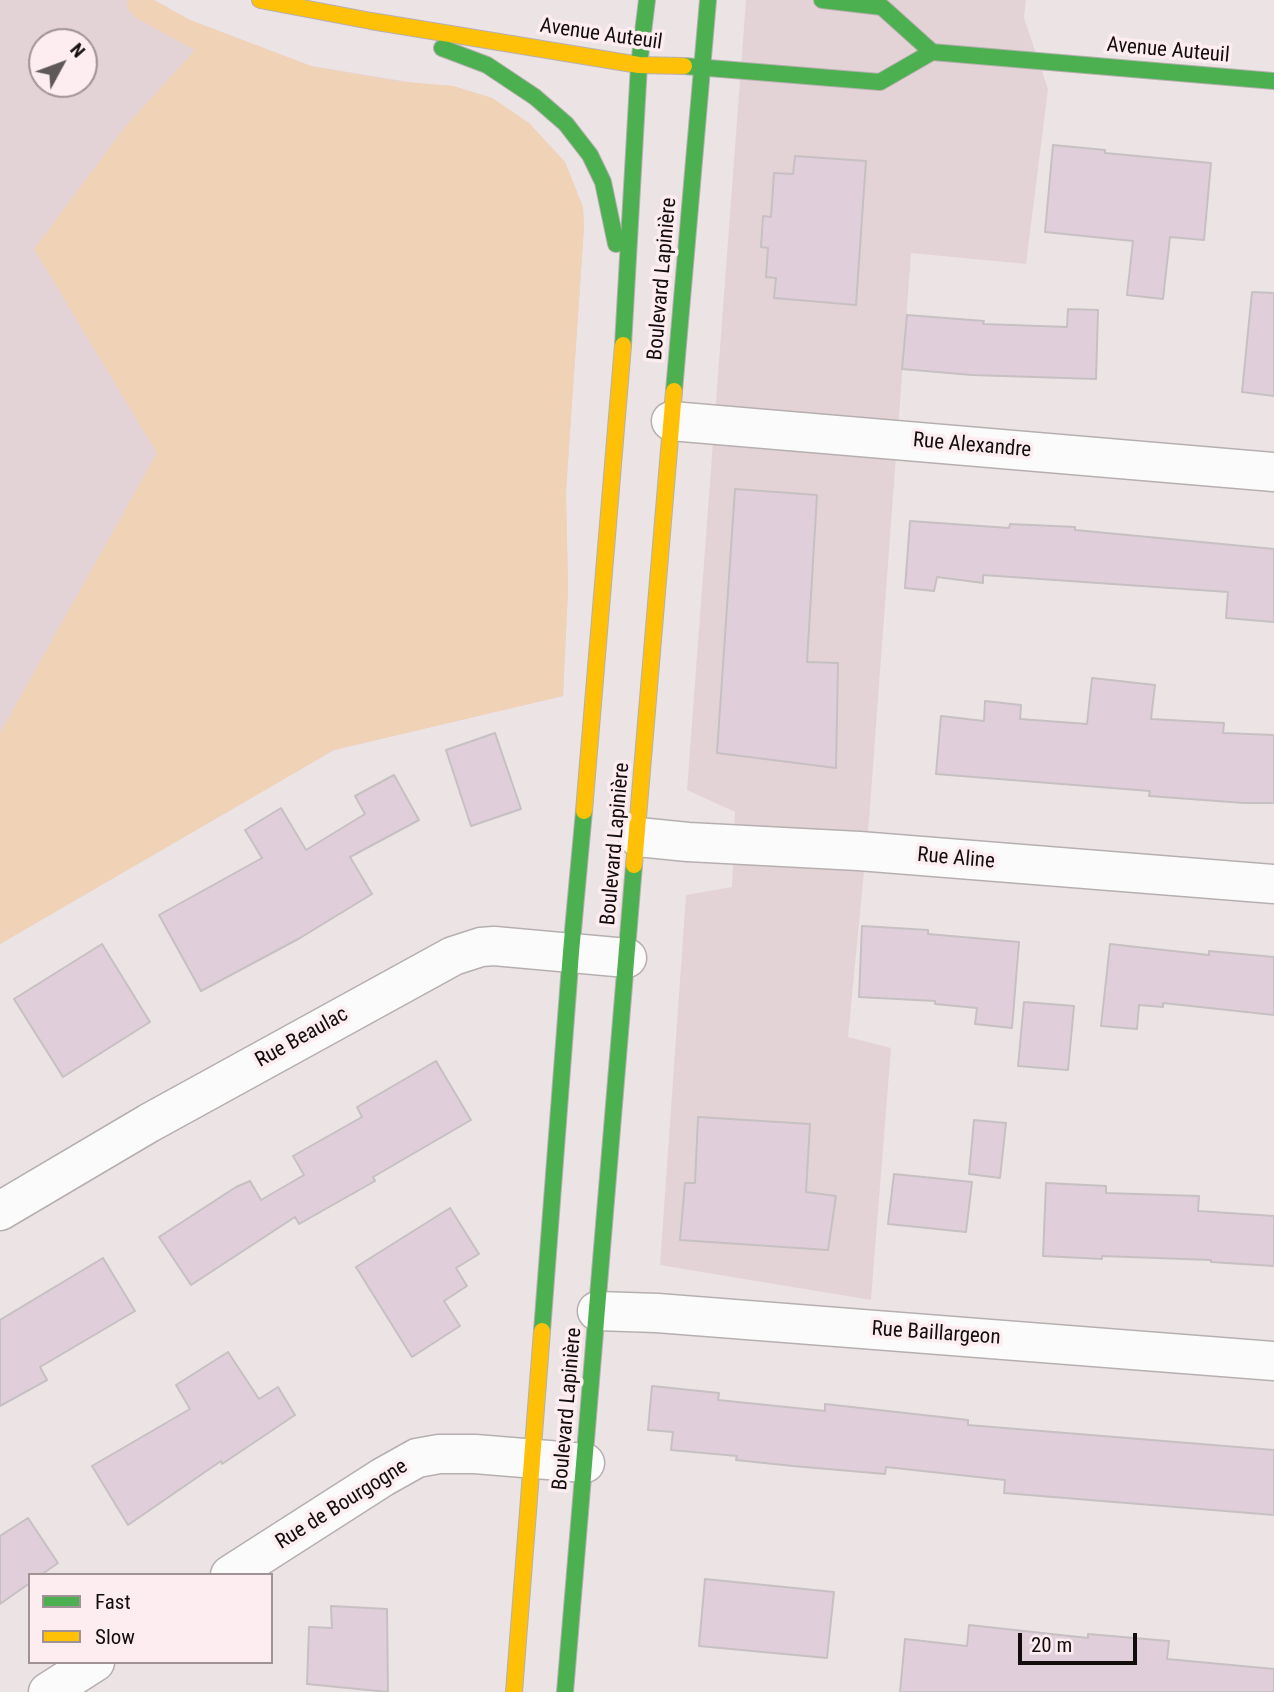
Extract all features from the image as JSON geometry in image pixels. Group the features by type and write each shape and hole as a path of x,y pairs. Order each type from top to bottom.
{"main road":[{"name":"Avenue Auteuil","path":"260,0 639,65 703,67 880,82 932,52 1274,81"},
{"name":"Boulevard Lapinière","path":"514,1692 571,953 595,698 626,295 639,65 648,0"},
{"name":"Boulevard Lapinière","path":"565,1692 708,0"},
{"path":"822,0 882,6 932,52"},
{"path":"371,21 486,65 536,97 566,124 590,155 603,182 626,295"}],"street":[{"name":"Rue Alexandre","path":"671,422 1274,472"},
{"name":"Rue Aline","path":"638,837 859,851 1274,884"},
{"name":"Rue Beaulac","path":"0,1211 149,1123 453,956 481,947 494,946 627,958"},
{"name":"Rue Baillargeon","path":"597,1311 738,1319 1274,1361"},
{"name":"Rue de Bourgogne","path":"233,1573 417,1458 453,1454 585,1463"},
{"path":"48,1692 91,1664"}],"shaded area":[{"path":"0,0 154,0 190,20 311,66 421,84 453,86 492,98 529,123 565,162 583,207 584,228 566,491 568,590 563,696 334,750 0,944"},
{"path":"127,0 154,0 190,20 311,66 396,81 453,86 492,98 529,123 565,162 583,207 584,227 566,491 568,590 563,696 334,750 0,944 0,733 157,453 34,249 125,127 195,50 136,18 128,9"},
{"path":"746,0 1026,0 1024,18 1048,89 1026,264 911,253 869,820 848,1037 891,1048 871,1300 660,1265 686,895 732,887 735,812 687,790"}],"building":[{"path":"1053,145 1211,163 1204,240 1170,237 1163,299 1127,295 1133,241 1045,232"},
{"path":"795,156 866,161 856,305 774,298 776,278 766,277 768,248 761,247 763,216 771,217 774,173 793,174"},
{"path":"1252,292 1274,293 1274,396 1242,392"},
{"path":"1068,309 1098,310 1096,379 972,375 902,369 907,315 984,321 983,324 1067,327"},
{"path":"735,489 817,495 807,662 838,663 836,768 717,753"},
{"path":"910,521 1009,528 1010,524 1075,527 1075,530 1274,549 1274,622 1226,618 1228,592 983,575 983,583 937,577 934,591 905,588"},
{"path":"1092,678 1155,685 1151,719 1224,723 1223,733 1274,735 1274,803 1149,796 1150,791 936,774 941,716 984,721 985,701 1021,705 1020,719 1087,724"},
{"path":"495,733 521,809 471,826 446,750"},
{"path":"394,775 419,820 350,857 372,894 300,938 201,991 159,915 262,858 245,830 281,808 306,850 365,814 355,796"},
{"path":"862,926 928,930 928,934 1019,942 1012,1028 975,1024 977,1008 935,1004 935,1001 859,997"},
{"path":"102,944 150,1022 63,1077 14,999"},
{"path":"1110,944 1209,955 1209,951 1274,957 1274,1015 1163,1003 1163,1007 1139,1005 1137,1029 1101,1026"},
{"path":"1024,1002 1074,1006 1068,1070 1018,1066"},
{"path":"436,1061 471,1120 373,1177 375,1181 299,1224 295,1217 191,1285 159,1237 236,1187 250,1181 261,1200 304,1175 293,1156 362,1117 357,1107"},
{"path":"698,1117 810,1124 806,1192 836,1196 828,1250 680,1240 685,1183 695,1183"},
{"path":"974,1120 1006,1123 1000,1178 969,1174"},
{"path":"894,1174 972,1182 966,1232 888,1224"},
{"path":"1046,1183 1106,1186 1106,1193 1199,1196 1198,1211 1274,1216 1274,1266 1211,1260 1043,1256"},
{"path":"450,1208 479,1254 456,1268 467,1286 444,1301 460,1326 412,1357 356,1267"},
{"path":"103,1258 135,1311 40,1367 47,1380 0,1406 0,1320"},
{"path":"228,1352 259,1399 278,1387 295,1415 222,1464 221,1461 128,1525 92,1466 190,1409 176,1385"},
{"path":"652,1386 719,1393 718,1400 825,1411 825,1404 968,1420 968,1425 1274,1450 1274,1515 1004,1493 1005,1480 886,1467 885,1474 793,1466 736,1460 737,1456 671,1450 673,1432 648,1430"},
{"path":"28,1518 58,1563 44,1573 28,1573 28,1584 0,1604 0,1536"},
{"path":"705,1579 834,1592 827,1658 699,1646"},
{"path":"331,1606 387,1609 388,1692 307,1684 309,1627 332,1628"},
{"path":"969,1625 1088,1638 1088,1634 1169,1641 1167,1659 1274,1669 1274,1692 900,1692 905,1639 967,1646"}],"traffic: fast":[{"path":"623,345 639,65 647,0"},
{"path":"674,391 708,0"},
{"path":"822,0 882,7 932,52"},
{"path":"442,48 487,65 535,97 566,124 590,155 603,182 616,244"},
{"path":"684,66 880,82 932,52 1274,81"},
{"path":"542,1331 584,811"},
{"path":"565,1692 634,865"}],"traffic: slow":[{"path":"260,0 639,65 684,66"},
{"path":"584,811 623,345"},
{"path":"634,865 674,391"},
{"path":"514,1692 542,1331"}]}
